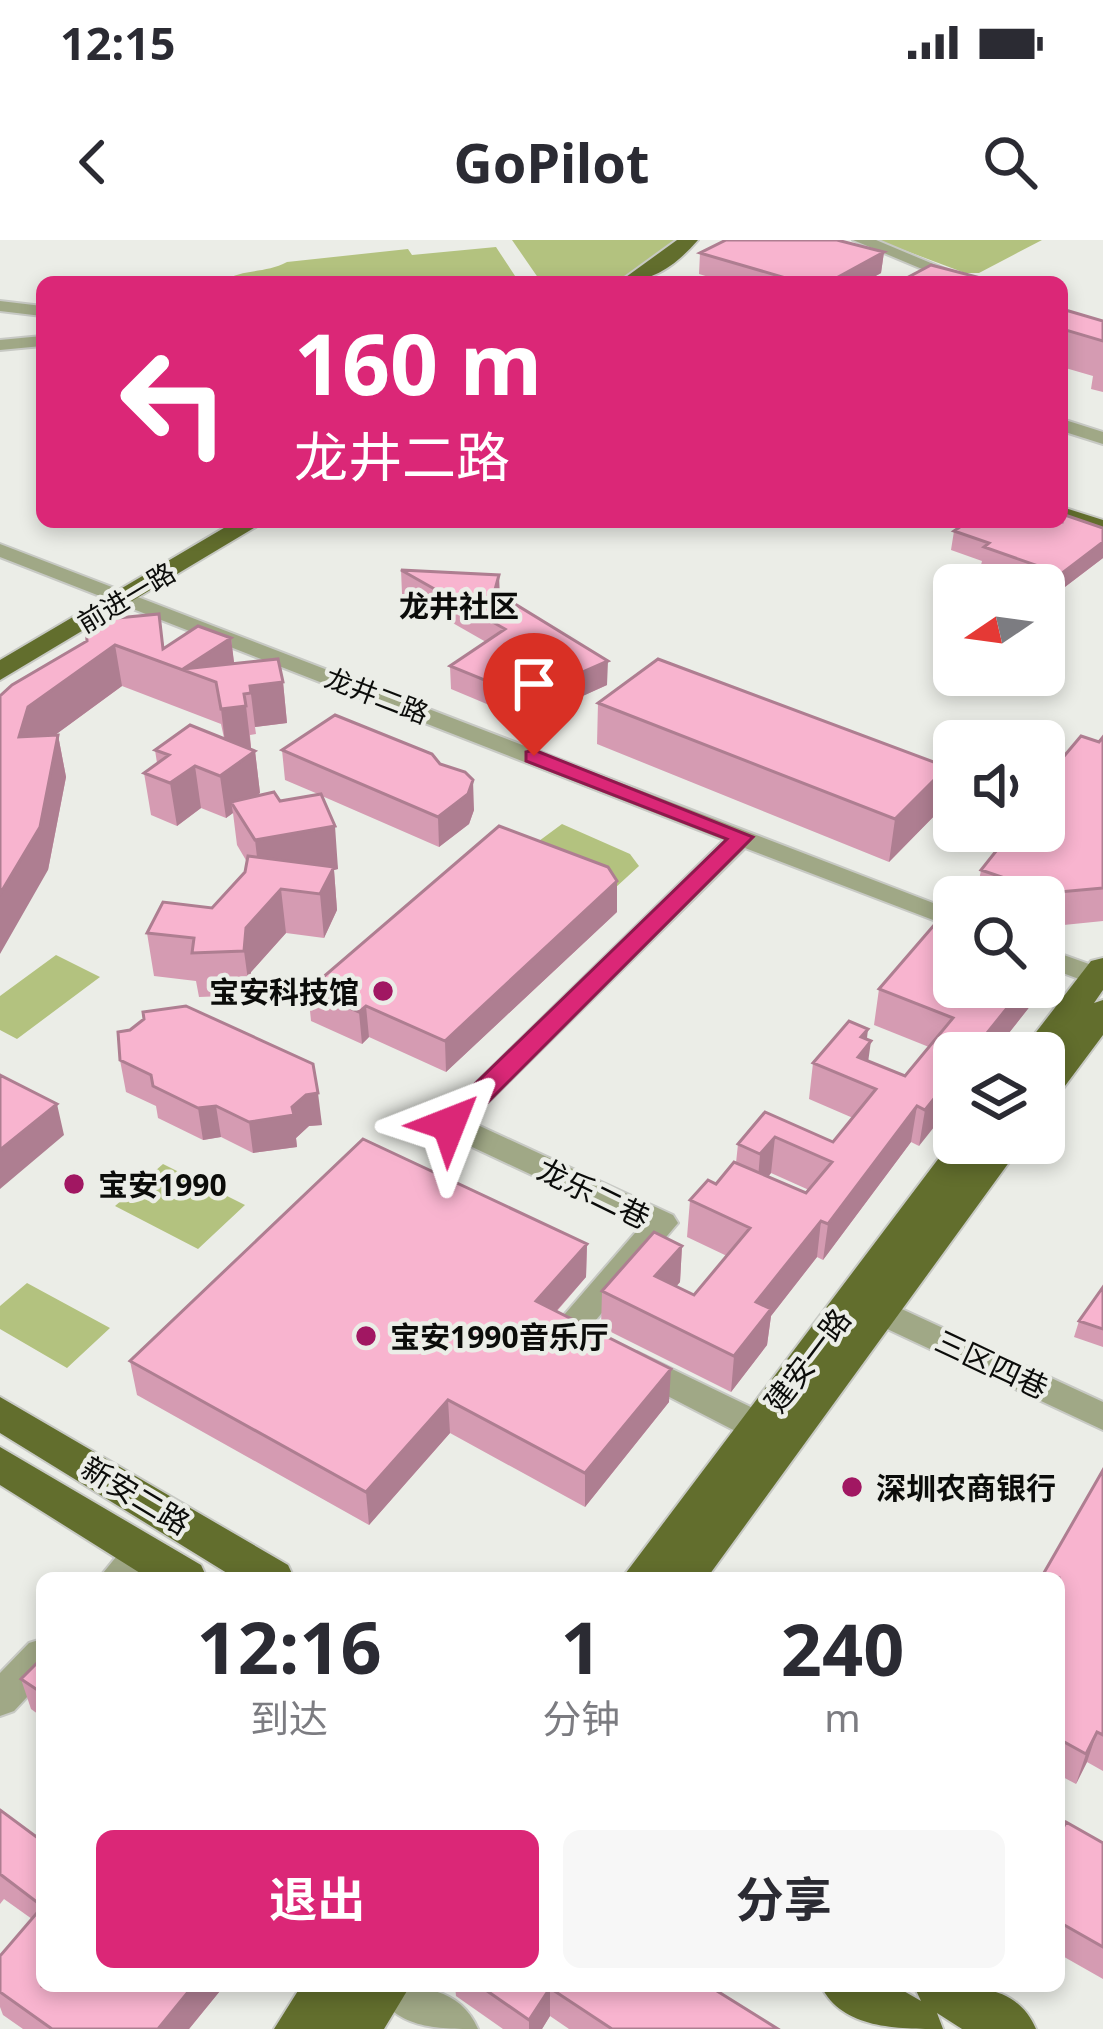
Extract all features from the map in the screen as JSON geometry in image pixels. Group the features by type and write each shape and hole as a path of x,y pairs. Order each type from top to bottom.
{"main road":[{"path":"640,276 693,246"},
{"path":"668,276 693,246"},
{"path":"1068,516 1103,527"},
{"name":"前进一路","path":"0,672 202,528"},
{"name":"前进一路","path":"0,646 240,528"},
{"path":"1057,1032 1102,984"},
{"path":"1065,1052 1102,984"},
{"name":"建安一路","path":"648,1572 954,1164"},
{"name":"建安一路","path":"686,1572 988,1164"},
{"name":"新安二路","path":"0,1413 262,1572"},
{"name":"新安二路","path":"0,1464 130,1565"},
{"path":"300,2029 328,1992"},
{"path":"351,2029 379,1992"},
{"path":"857,1992 917,2029"},
{"path":"975,2007 1035,2029"}],"street":[{"path":"861,240 955,276"},
{"path":"0,306 36,309"},
{"path":"0,345 36,342"},
{"path":"1068,427 1103,438"},
{"name":"龙井二路","path":"0,550 933,912"},
{"name":"龙乐二巷","path":"742,837 449,1124 662,1223 568,1330 758,1426"},
{"path":"1065,966 1102,984"},
{"name":"三区四巷","path":"880,1311 1103,1417"},
{"path":"0,1699 36,1661"},
{"path":"404,1992 456,2029"}],"green space":[{"path":"512,240 679,240 629,276 537,276"},
{"path":"877,240 1042,240 979,273 965,273"},
{"path":"496,247 515,276 236,276 287,262 408,249 412,255"},
{"path":"562,824 630,854 639,866 615,888 520,855"},
{"path":"56,955 100,977 17,1039 0,1030 0,996"},
{"path":"163,1164 245,1205 198,1249 115,1206"},
{"path":"27,1283 110,1328 67,1368 0,1329 0,1306"}],"building":[{"path":"726,240 837,240 884,252 840,276 779,276 700,253"},
{"path":"931,265 973,276 910,276"},
{"path":"1068,311 1103,321 1103,341 1068,331"},
{"path":"1068,516 1103,528 1103,542 1065,571 1065,564 1032,564 984,547 989,543 954,531 1068,528"},
{"path":"401,570 499,575 493,597 510,601 608,661 562,681 576,686 554,702 539,702 450,666 505,629"},
{"path":"159,614 163,649 198,626 231,638 183,669 278,659 283,682 250,686 251,693 244,694 246,706 221,709 216,682 115,645 28,707 19,737 58,735 40,827 0,894 0,696 87,641 86,621"},
{"path":"658,659 933,762 933,781 895,819 598,703"},
{"path":"335,715 465,772 473,780 468,794 438,817 282,750"},
{"path":"190,725 255,751 220,776 195,766 170,783 144,773 169,755 155,750"},
{"path":"1081,736 1099,742 1103,737 1103,888 1065,891 1065,876 998,876 981,870 995,852 1065,852 1065,755"},
{"path":"274,792 280,801 321,794 335,826 255,840 231,802"},
{"path":"499,826 608,867 617,881 445,1041 366,1006 359,1012 308,990"},
{"path":"248,856 334,867 320,894 281,889 246,928 244,951 192,953 194,938 147,933 163,902 212,908 245,872"},
{"path":"933,926 933,1008 1007,1008 988,1032 941,1032 953,1018 879,989"},
{"path":"186,1006 313,1064 318,1093 306,1095 292,1107 294,1115 249,1122 216,1106 198,1108 153,1086 151,1075 120,1060 118,1032 144,1019 143,1012"},
{"path":"849,1021 868,1029 861,1037 871,1041 858,1057 905,1076 933,1042 933,1100 925,1110 917,1106 828,1224 821,1221 756,1302 771,1309 734,1356 602,1291 654,1232 682,1246 655,1276 694,1295 750,1228 690,1200 708,1180 716,1184 734,1162 806,1193 832,1162 775,1137 760,1154 738,1144 765,1112 833,1142 876,1089 813,1063"},
{"path":"0,1075 57,1104 0,1150"},
{"name":"宝安1990音乐厅","path":"363,1139 587,1244 536,1301 671,1369 585,1473 448,1400 366,1492 130,1361"},
{"path":"1103,1287 1103,1329 1079,1321"},
{"path":"1103,1470 1103,1735 1097,1732 1086,1754 1065,1742 1065,1572 1044,1572"},
{"path":"36,1664 36,1689 21,1679"},
{"path":"0,1810 36,1837 36,1901 0,1874"},
{"path":"1065,1824 1103,1843 1103,1947 1065,1925"},
{"path":"36,1914 36,1992 188,1992 158,2029 52,2029 0,1992 0,1956"},
{"path":"489,1992 547,1992 529,2020"},
{"path":"556,1992 719,1992 778,2029 612,2029"}],"place":[{"name":"宝安科技馆","path":"383,991"},
{"name":"宝安1990","path":"74,1184"},
{"name":"宝安1990音乐厅","path":"366,1336"},
{"name":"深圳农商银行","path":"852,1487"}],"district":[{"name":"龙井社区","path":"459,605"}],"route":[{"path":"449,1124 742,837 534,756"}]}
